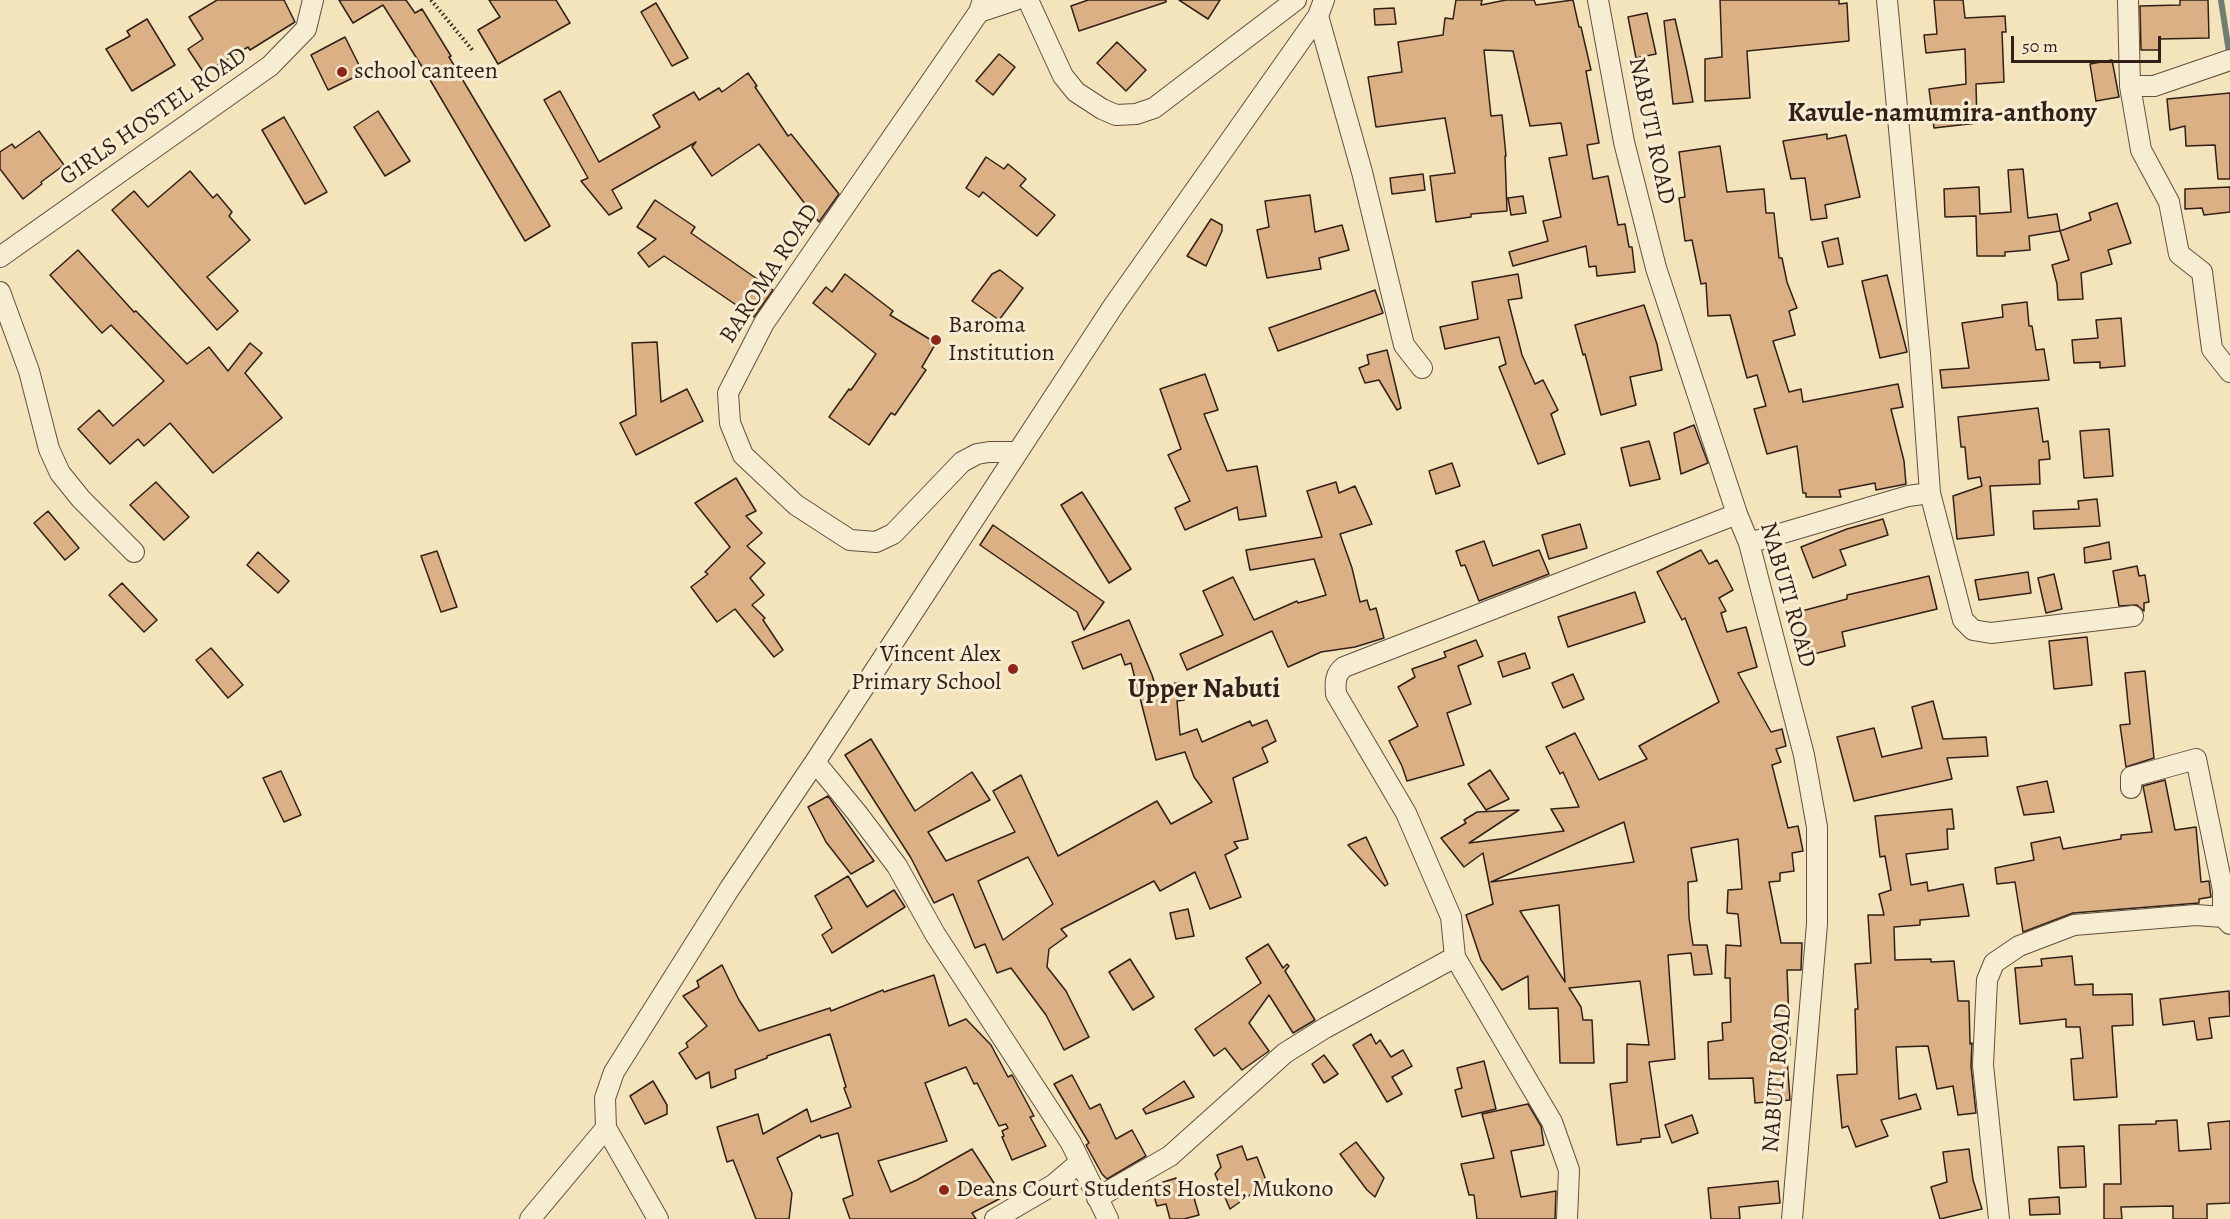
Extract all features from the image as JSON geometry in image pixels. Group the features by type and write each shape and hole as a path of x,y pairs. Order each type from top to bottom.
{"street":[{"name":"GIRLS HOSTEL ROAD","path":"0,257 270,66 306,29 313,0"},
{"path":"981,6 1015,0"},
{"path":"1028,0 1063,76 1076,92 1102,110 1116,115 1136,114 1154,108 1296,0"},
{"name":"NABUTI ROAD","path":"1598,0 1624,142 1656,268 1737,514 1749,543 1804,755 1817,827 1817,924 1792,1219"},
{"path":"1887,0 1920,354 1930,493 1963,620 1973,630 1992,633 2133,616"},
{"path":"2128,0 2130,86 2141,150 2169,202 2179,254 2202,272 2212,349 2230,372"},
{"name":"BAROMA ROAD","path":"981,6 764,323 728,393 730,423 743,455 796,505 850,540 876,542 893,534 962,462 977,454 1018,452"},
{"path":"658,1219 606,1128 605,1098 614,1072 730,888 1114,305 1321,8"},
{"path":"1321,8 1404,345 1422,368"},
{"path":"2130,86 2154,86 2230,60"},
{"path":"0,292 29,371 49,449 60,472 81,499 134,552"},
{"path":"1749,543 1908,496 1930,493"},
{"path":"1567,1219 1569,1170 1552,1122 1455,957 1452,917 1406,813 1336,694 1335,683 1338,672 1344,667 1737,514"},
{"path":"1999,1219 1983,1065 1987,980 1994,963 2019,946 2074,925 2196,915 2227,920 2196,759 2131,777 2131,788"},
{"path":"815,762 897,866 935,934 1071,1143 1108,1219"},
{"path":"1097,1198 1170,1156 1285,1053 1325,1028 1455,957"},
{"path":"530,1219 606,1128"},
{"path":"995,1219 1053,1185 1080,1162"}],"path":[{"path":"431,0 474,52"}],"building":[{"path":"217,0 284,0 295,22 250,50 248,47 204,73 188,49 203,39 189,17"},
{"path":"339,0 406,0 415,13 422,9 550,226 525,241 383,5 353,23"},
{"path":"489,0 556,0 570,23 498,64 478,30 500,17"},
{"path":"1088,0 1166,0 1166,2 1079,31 1071,6"},
{"path":"1179,0 1220,0 1208,19"},
{"path":"1456,0 1482,0 1481,5 1506,0 1534,0 1536,5 1573,0 1591,70 1586,71 1599,143 1587,145 1593,179 1608,176 1618,225 1625,224 1629,247 1632,247 1635,272 1597,276 1596,266 1589,267 1586,246 1513,266 1509,252 1548,241 1543,221 1561,217 1549,158 1567,155 1561,123 1530,126 1513,51 1484,50 1491,116 1502,115 1506,156 1507,211 1471,214 1471,217 1436,222 1430,176 1455,173 1445,118 1376,127 1368,77 1402,72 1398,42 1443,35 1445,18 1453,19"},
{"path":"1720,0 1839,0 1839,4 1847,3 1849,41 1747,51 1750,98 1705,101 1705,59 1722,57"},
{"path":"1934,0 1963,0 1965,18 2005,16 2006,32 2002,32 2004,82 1976,84 1977,123 1934,128 1929,89 1966,84 1965,49 1926,53 1924,35 1937,34"},
{"path":"2180,0 2208,0 2209,38 2159,39 2159,50 2141,50 2140,6 2180,5"},
{"path":"656,3 688,58 672,66 641,12"},
{"path":"1394,8 1396,24 1375,25 1374,9"},
{"path":"1647,13 1656,54 1636,58 1628,17"},
{"path":"147,19 175,65 132,91 106,49 130,36 127,31"},
{"path":"1675,19 1693,102 1673,104 1664,21"},
{"path":"345,37 363,73 328,90 311,55"},
{"path":"1117,42 1146,70 1126,91 1097,63"},
{"path":"999,54 1015,67 993,95 976,81"},
{"path":"2112,60 2119,97 2096,101 2090,64"},
{"path":"748,73 788,136 791,134 839,194 819,222 759,144 712,176 692,147 696,142 612,190 622,208 609,215 581,181 588,178 544,100 560,91 599,162 660,127 653,115 694,92 699,100 719,88 722,92"},
{"path":"2230,93 2230,179 2218,179 2215,145 2186,146 2185,126 2170,130 2167,99"},
{"path":"378,111 410,161 385,176 354,127"},
{"path":"284,117 327,192 305,204 262,130"},
{"path":"39,131 64,165 23,199 0,169 0,152 12,144 15,148"},
{"path":"1827,134 1827,139 1846,135 1860,197 1825,205 1827,218 1811,220 1805,178 1791,179 1783,141"},
{"path":"1720,146 1727,192 1764,189 1766,213 1774,213 1779,258 1782,258 1787,282 1797,308 1789,311 1795,335 1773,341 1789,392 1801,389 1803,402 1898,384 1903,407 1891,409 1904,461 1906,484 1876,490 1875,483 1839,490 1841,497 1806,497 1806,493 1803,493 1797,446 1767,454 1754,409 1766,406 1757,375 1747,378 1730,315 1708,316 1706,283 1701,284 1692,240 1685,241 1679,198 1685,197 1679,152"},
{"path":"986,157 1004,169 1008,164 1026,179 1020,186 1055,215 1037,236 983,192 979,197 966,188"},
{"path":"2023,169 2028,218 2057,214 2060,231 2029,236 2030,250 2005,252 2005,256 1977,256 1976,216 1945,217 1944,189 1979,187 1980,214 2011,212 2008,170"},
{"path":"190,171 213,198 217,194 232,212 229,216 250,240 207,277 238,311 217,330 112,210 134,191 148,207"},
{"path":"1423,174 1425,190 1392,194 1390,178"},
{"path":"2230,187 2230,212 2204,215 2202,208 2185,209 2185,189"},
{"path":"1310,195 1315,232 1342,225 1349,250 1319,258 1321,269 1267,278 1257,230 1269,227 1265,201"},
{"path":"1523,196 1526,213 1511,215 1508,198"},
{"path":"655,200 695,227 691,233 773,290 754,317 664,256 649,267 638,253 656,239 637,227"},
{"path":"2117,203 2131,243 2108,250 2112,264 2081,273 2083,299 2058,300 2052,265 2069,260 2060,231 2091,220 2089,213"},
{"path":"1211,219 1222,225 1222,231 1206,266 1187,256"},
{"path":"1838,238 1843,264 1828,267 1822,242"},
{"path":"78,250 134,312 136,311 187,364 209,347 228,371 250,343 262,353 245,373 282,418 213,473 170,423 144,446 138,439 110,464 78,429 99,410 113,426 164,381 111,325 102,333 50,275"},
{"path":"1000,270 1023,288 999,320 972,301 992,274"},
{"path":"845,274 893,311 890,315 936,343 922,367 926,370 895,415 891,413 869,445 829,417 876,354 813,303 826,287 832,292"},
{"path":"1518,274 1522,298 1508,300 1522,355 1535,384 1543,380 1558,410 1551,414 1565,454 1538,464 1499,367 1506,364 1499,337 1445,349 1440,327 1478,319 1472,282"},
{"path":"1887,275 1907,352 1880,358 1862,281"},
{"path":"1375,290 1383,313 1278,351 1269,328"},
{"path":"2027,302 2029,326 2032,326 2036,350 2044,349 2049,380 1942,388 1940,370 1969,368 1962,323 2003,317 2002,305"},
{"path":"1644,305 1657,344 1662,370 1630,377 1636,405 1601,415 1575,325"},
{"path":"2121,318 2125,366 2100,368 2100,362 2074,363 2072,340 2098,338 2096,320"},
{"path":"657,342 661,402 687,389 703,421 636,455 620,423 636,415 632,343"},
{"path":"1387,350 1401,408 1397,410 1379,380 1365,383 1359,368 1369,364 1367,355"},
{"path":"1205,374 1218,410 1204,414 1227,471 1257,466 1266,516 1239,520 1237,507 1185,530 1175,508 1190,501 1168,455 1181,449 1160,389"},
{"path":"2038,408 2043,442 2048,441 2050,459 2039,460 2040,484 1990,486 1994,535 1957,539 1953,496 1982,486 1980,477 1968,479 1965,447 1961,447 1958,417"},
{"path":"1694,425 1708,463 1681,474 1674,433"},
{"path":"2109,429 2113,476 2084,478 2080,431"},
{"path":"1649,441 1660,479 1630,486 1621,448"},
{"path":"1452,463 1460,486 1436,494 1429,471"},
{"path":"736,478 756,511 746,516 762,533 747,546 765,563 750,578 764,595 752,605 765,618 763,620 783,650 774,657 735,609 717,622 691,587 708,574 705,572 730,547 695,503"},
{"path":"156,482 189,517 164,540 130,505"},
{"path":"1336,482 1339,493 1355,486 1372,524 1340,534 1352,568 1360,602 1367,600 1370,610 1376,608 1384,638 1355,647 1321,652 1288,667 1272,631 1187,670 1180,654 1223,635 1203,591 1233,577 1254,620 1297,601 1298,603 1326,595 1314,559 1250,570 1246,550 1322,537 1307,491"},
{"path":"1082,492 1131,569 1109,583 1061,505"},
{"path":"2097,499 2100,526 2034,529 2033,511 2079,509 2078,501"},
{"path":"48,511 79,548 65,560 34,523"},
{"path":"1883,519 1888,535 1840,550 1846,565 1813,578 1801,547 1847,529"},
{"path":"1580,524 1587,548 1549,559 1542,535"},
{"path":"993,525 1104,602 1084,630 1077,612 980,545"},
{"path":"1484,541 1493,566 1539,550 1549,574 1479,601 1465,565 1461,566 1456,551"},
{"path":"2109,542 2111,559 2085,563 2084,548"},
{"path":"1701,550 1709,564 1717,560 1733,590 1719,598 1726,611 1721,613 1727,632 1746,627 1757,667 1738,673 1771,732 1782,729 1786,746 1776,749 1781,762 1772,765 1788,828 1798,826 1803,851 1792,853 1794,871 1780,873 1780,881 1769,882 1781,943 1802,943 1801,970 1787,970 1790,1045 1786,1045 1790,1100 1755,1103 1753,1078 1709,1079 1708,1042 1723,1040 1722,1023 1731,1022 1730,978 1725,978 1726,945 1741,946 1738,914 1727,913 1728,890 1742,889 1738,839 1691,848 1697,881 1688,882 1689,918 1693,945 1707,945 1712,974 1694,975 1691,953 1668,955 1675,1059 1649,1062 1660,1137 1617,1145 1610,1084 1627,1082 1627,1044 1649,1045 1640,981 1569,988 1581,1007 1583,1020 1592,1020 1594,1063 1560,1063 1558,1008 1529,1009 1528,976 1502,990 1481,960 1466,915 1493,904 1483,853 1464,867 1441,838 1466,823 1464,820 1477,812 1519,810 1469,843 1564,831 1551,809 1579,807 1563,772 1560,774 1546,747 1575,733 1599,780 1647,759 1639,746 1719,702 1685,618 1682,620 1657,572","holes":["1624,822 1634,862 1491,882 1606,830","1559,905 1565,982 1520,911"]},
{"path":"437,551 457,607 441,612 421,556"},
{"path":"258,552 289,581 278,593 247,565"},
{"path":"2137,566 2139,576 2145,575 2149,602 2144,603 2144,611 2137,605 2119,606 2113,571"},
{"path":"2028,572 2031,593 1979,600 1975,580"},
{"path":"2054,574 2062,609 2046,613 2038,578"},
{"path":"1929,576 1937,609 1842,632 1845,646 1810,655 1798,612 1847,599 1847,595"},
{"path":"122,583 157,620 144,632 109,595"},
{"path":"1635,592 1645,622 1568,647 1558,617"},
{"path":"1129,620 1156,688 1180,682 1184,700 1177,701 1180,735 1197,729 1202,742 1250,721 1252,726 1267,720 1276,741 1262,748 1268,762 1233,778 1248,839 1234,842 1238,848 1225,855 1241,897 1210,909 1195,872 1160,891 1154,881 1061,929 1067,936 1049,949 1047,967 1066,991 1089,1037 1064,1050 1046,1015 1011,968 997,973 985,944 975,948 953,894 934,903 911,858 845,755 871,739 915,811 972,772 990,800 928,832 946,861 1015,832 993,791 1021,775 1058,856 1157,801 1171,824 1212,802 1194,777 1185,752 1156,760 1131,663 1125,665 1121,654 1083,669 1072,642","holes":["1028,857 1053,904 1003,940 978,881"]},
{"path":"2087,637 2092,685 2054,689 2049,641"},
{"path":"1476,640 1483,656 1458,666 1471,704 1447,713 1464,765 1407,781 1389,741 1418,726 1398,687 1415,677 1412,669 1446,657 1444,652"},
{"path":"211,648 243,685 228,698 196,660"},
{"path":"1525,653 1530,668 1503,677 1498,662"},
{"path":"2145,671 2154,758 2126,767 2120,725 2130,724 2125,673"},
{"path":"1573,674 1584,699 1563,708 1552,683"},
{"path":"1933,701 1943,739 1986,737 1988,756 1947,758 1952,779 1854,801 1837,737 1874,728 1882,757 1922,748 1912,707"},
{"path":"1490,770 1509,799 1486,810 1468,784"},
{"path":"281,771 301,815 284,822 263,778"},
{"path":"2165,780 2175,830 2196,827 2201,882 2209,881 2211,897 2199,899 2199,903 2073,913 2023,932 2015,882 1997,884 1995,868 2034,860 2031,843 2060,837 2063,849 2121,839 2121,835 2152,832 2143,786"},
{"path":"2047,781 2054,812 2024,815 2017,787"},
{"path":"828,796 874,861 851,874 826,842 808,807"},
{"path":"1952,809 1954,829 1947,829 1948,849 1906,854 1911,885 1927,882 1928,891 1963,884 1969,916 1920,920 1920,925 1894,927 1895,960 1954,961 1958,1001 1969,1001 1971,1066 1976,1113 1958,1115 1953,1086 1937,1089 1928,1046 1896,1047 1899,1099 1916,1094 1921,1109 1881,1120 1888,1136 1856,1147 1848,1126 1842,1128 1837,1075 1857,1074 1855,1009 1858,1009 1855,964 1871,963 1868,915 1884,915 1879,894 1891,890 1885,856 1880,857 1875,816"},
{"path":"1366,837 1388,884 1385,886 1348,845"},
{"path":"848,876 867,907 894,890 905,907 832,953 822,935 832,928 815,896"},
{"path":"1188,909 1194,936 1176,939 1170,913"},
{"path":"1268,944 1283,968 1287,964 1289,966 1285,971 1315,1020 1293,1033 1269,995 1249,1023 1269,1051 1242,1070 1225,1048 1214,1056 1195,1029 1261,983 1246,958"},
{"path":"2072,956 2075,985 2093,984 2093,995 2132,994 2133,1025 2112,1026 2117,1097 2074,1100 2071,1059 2083,1058 2080,1027 2066,1027 2066,1019 2020,1024 2015,968 2042,966 2041,959"},
{"path":"1130,959 1154,997 1133,1010 1109,972"},
{"path":"722,965 739,1000 759,1031 830,1008 831,1011 883,990 884,992 934,975 949,1026 966,1019 991,1045 1008,1077 1012,1075 1034,1116 1030,1117 1046,1146 1012,1160 1002,1137 1004,1136 1002,1131 1008,1128 1006,1124 999,1126 966,1067 925,1083 947,1141 878,1161 891,1192 972,1149 1003,1197 972,1213 976,1219 850,1219 843,1199 853,1195 838,1133 821,1138 820,1135 777,1158 792,1193 789,1219 756,1219 733,1160 727,1162 717,1127 758,1114 763,1134 807,1109 811,1122 851,1107 830,1034 735,1070 736,1078 711,1088 709,1072 696,1079 679,1053 688,1047 686,1043 707,1026 683,996 699,987 697,981"},
{"path":"2229,991 2230,1016 2209,1018 2212,1038 2197,1040 2194,1021 2163,1025 2160,999"},
{"path":"1371,1034 1376,1044 1380,1040 1391,1057 1403,1050 1412,1066 1392,1077 1402,1094 1387,1102 1353,1045"},
{"path":"1324,1055 1338,1074 1324,1083 1312,1064"},
{"path":"1484,1061 1496,1109 1462,1117 1455,1090 1462,1088 1457,1068"},
{"path":"1072,1075 1090,1109 1100,1104 1116,1139 1132,1130 1146,1156 1107,1179 1102,1174 1086,1145 1089,1143 1054,1084"},
{"path":"653,1081 667,1105 667,1114 645,1124 630,1096"},
{"path":"1184,1081 1194,1097 1146,1114 1143,1109"},
{"path":"1528,1104 1541,1126 1544,1145 1511,1151 1521,1197 1556,1191 1555,1219 1477,1219 1474,1195 1469,1195 1461,1164 1494,1158 1482,1114"},
{"path":"1692,1115 1698,1133 1672,1143 1665,1125"},
{"path":"2177,1120 2179,1151 2211,1149 2208,1123 2230,1121 2230,1203 2207,1204 2207,1219 2173,1219 2173,1206 2121,1207 2122,1219 2104,1219 2104,1184 2121,1184 2119,1125 2156,1124 2156,1121"},
{"path":"1356,1142 1384,1178 1375,1197 1340,1154"},
{"path":"1242,1146 1247,1160 1257,1157 1267,1183 1230,1209 1215,1174 1221,1167 1217,1155"},
{"path":"2084,1146 2086,1187 2060,1188 2058,1147"},
{"path":"1969,1149 1973,1180 1982,1209 1940,1219 1931,1187 1947,1182 1943,1152"},
{"path":"1176,1178 1178,1187 1190,1184 1199,1215 1184,1219 1170,1219 1166,1204 1157,1206 1151,1186"},
{"path":"1778,1181 1780,1203 1739,1207 1740,1219 1711,1219 1708,1188"},
{"path":"2059,1197 2060,1214 2030,1215 2029,1199"}],"waterway":[{"path":"2221,0 2230,59"}],"place":[{"name":"school canteen","path":"342,72"},
{"name":"Baroma Institution","path":"936,340"},
{"name":"Vincent Alex Primary School","path":"1013,669"},
{"name":"Deans Court Students Hostel, Mukono","path":"944,1190"}],"district":[{"name":"Kavule-namumira-anthony","path":"1942,114"},
{"name":"Upper Nabuti","path":"1204,690"}]}
